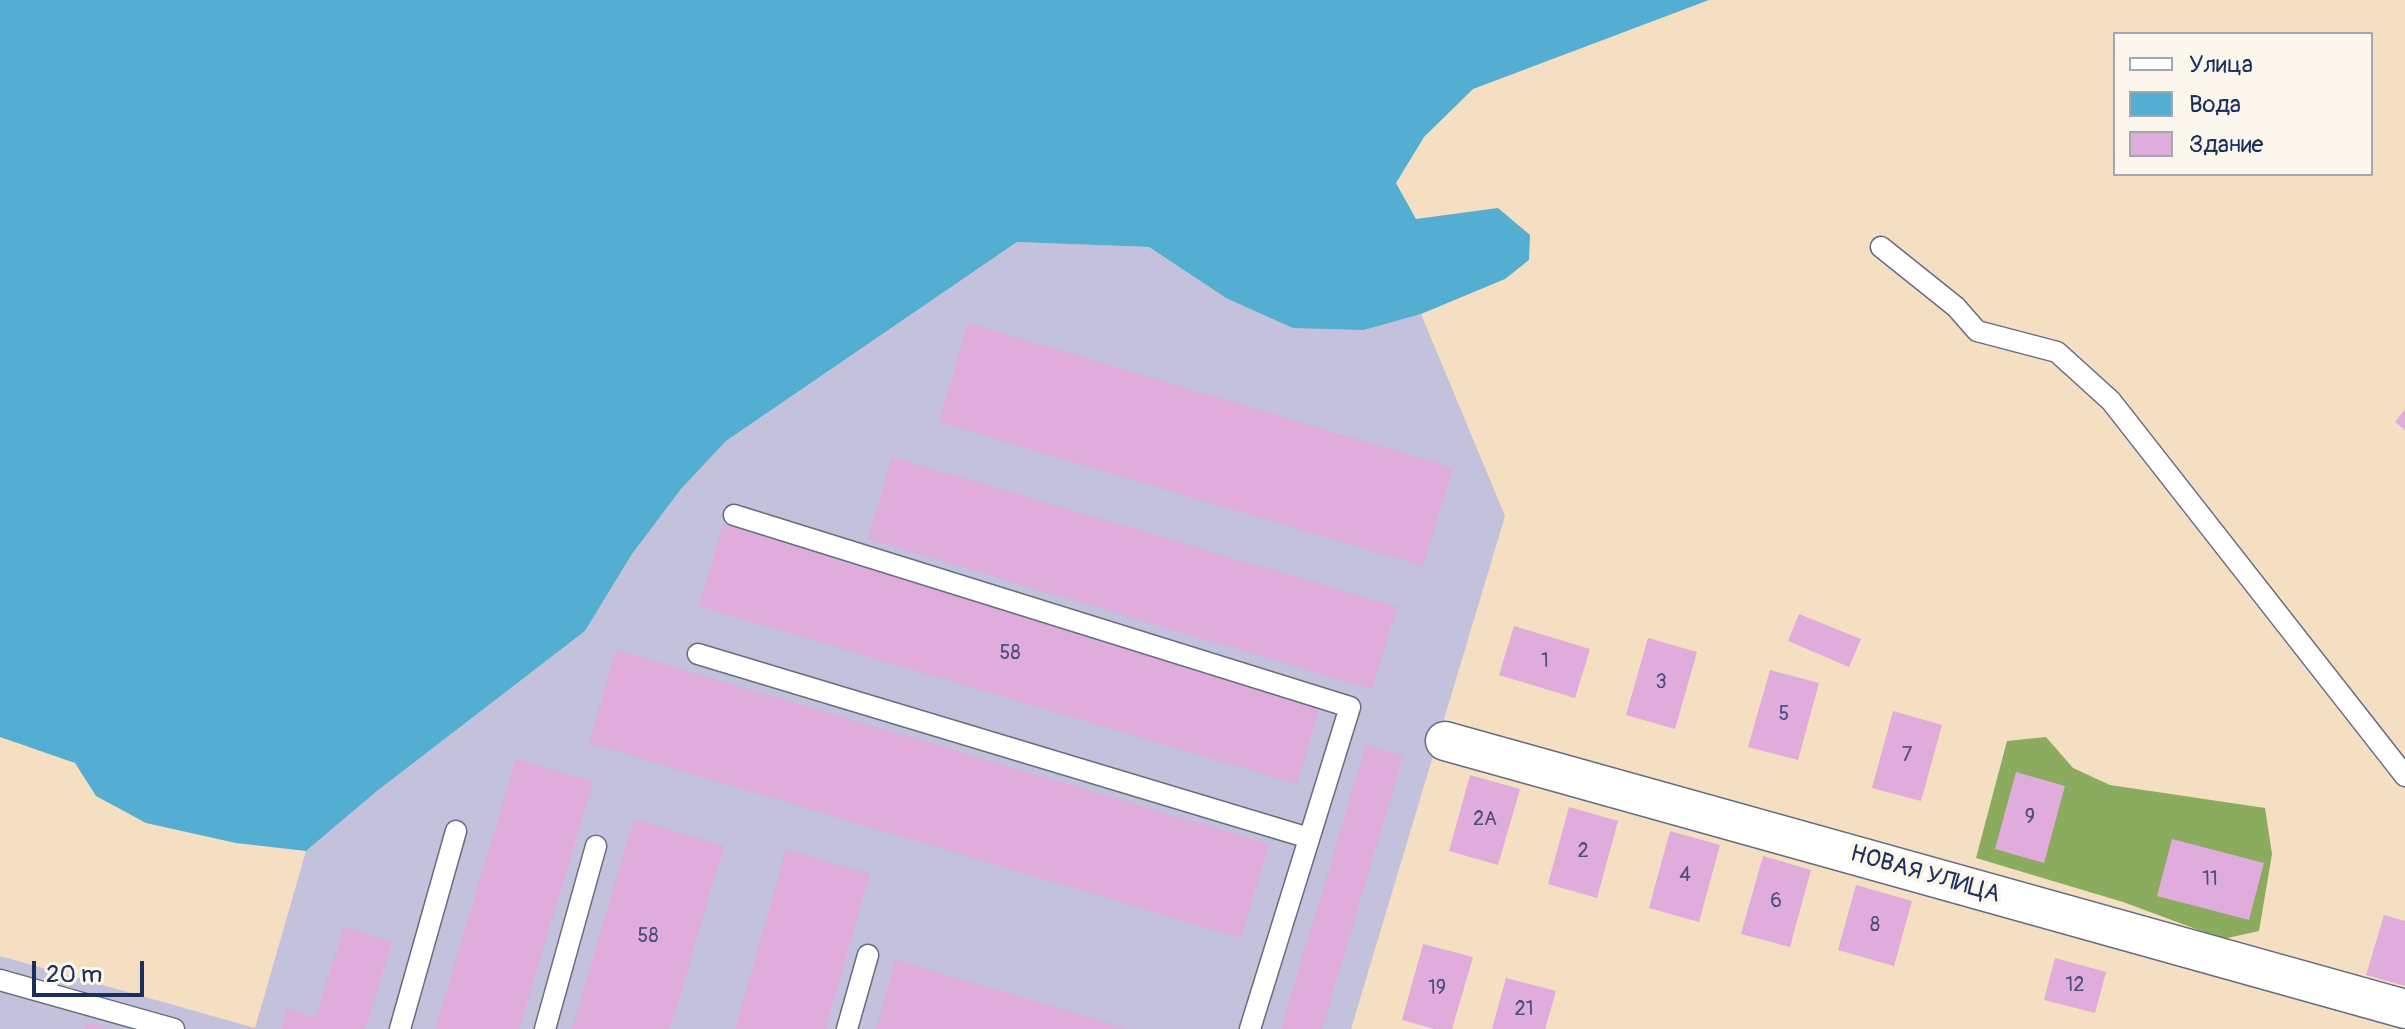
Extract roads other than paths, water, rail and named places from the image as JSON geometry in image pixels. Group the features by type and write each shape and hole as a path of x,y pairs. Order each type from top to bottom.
{"street":[{"name":"НОВАЯ УЛИЦА","path":"1445,741 2405,1009"}],"lane":[{"path":"1881,247 1956,307 1977,331 2057,352 2111,401 2405,776"},
{"path":"734,515 1350,707 1250,1029"},
{"path":"698,654 1309,838"},
{"path":"400,1029 456,831"},
{"path":"545,1029 596,846"},
{"path":"847,1029 868,955"},
{"path":"0,980 174,1029"}],"water":[{"path":"0,0 1709,0 1473,89 1424,137 1396,183 1416,219 1498,208 1530,235 1529,260 1505,279 1421,314 1364,330 1293,328 1226,298 1149,247 1017,242 726,441 681,489 632,554 585,631 377,791 306,851 236,843 146,823 96,796 75,763 0,737"}]}
